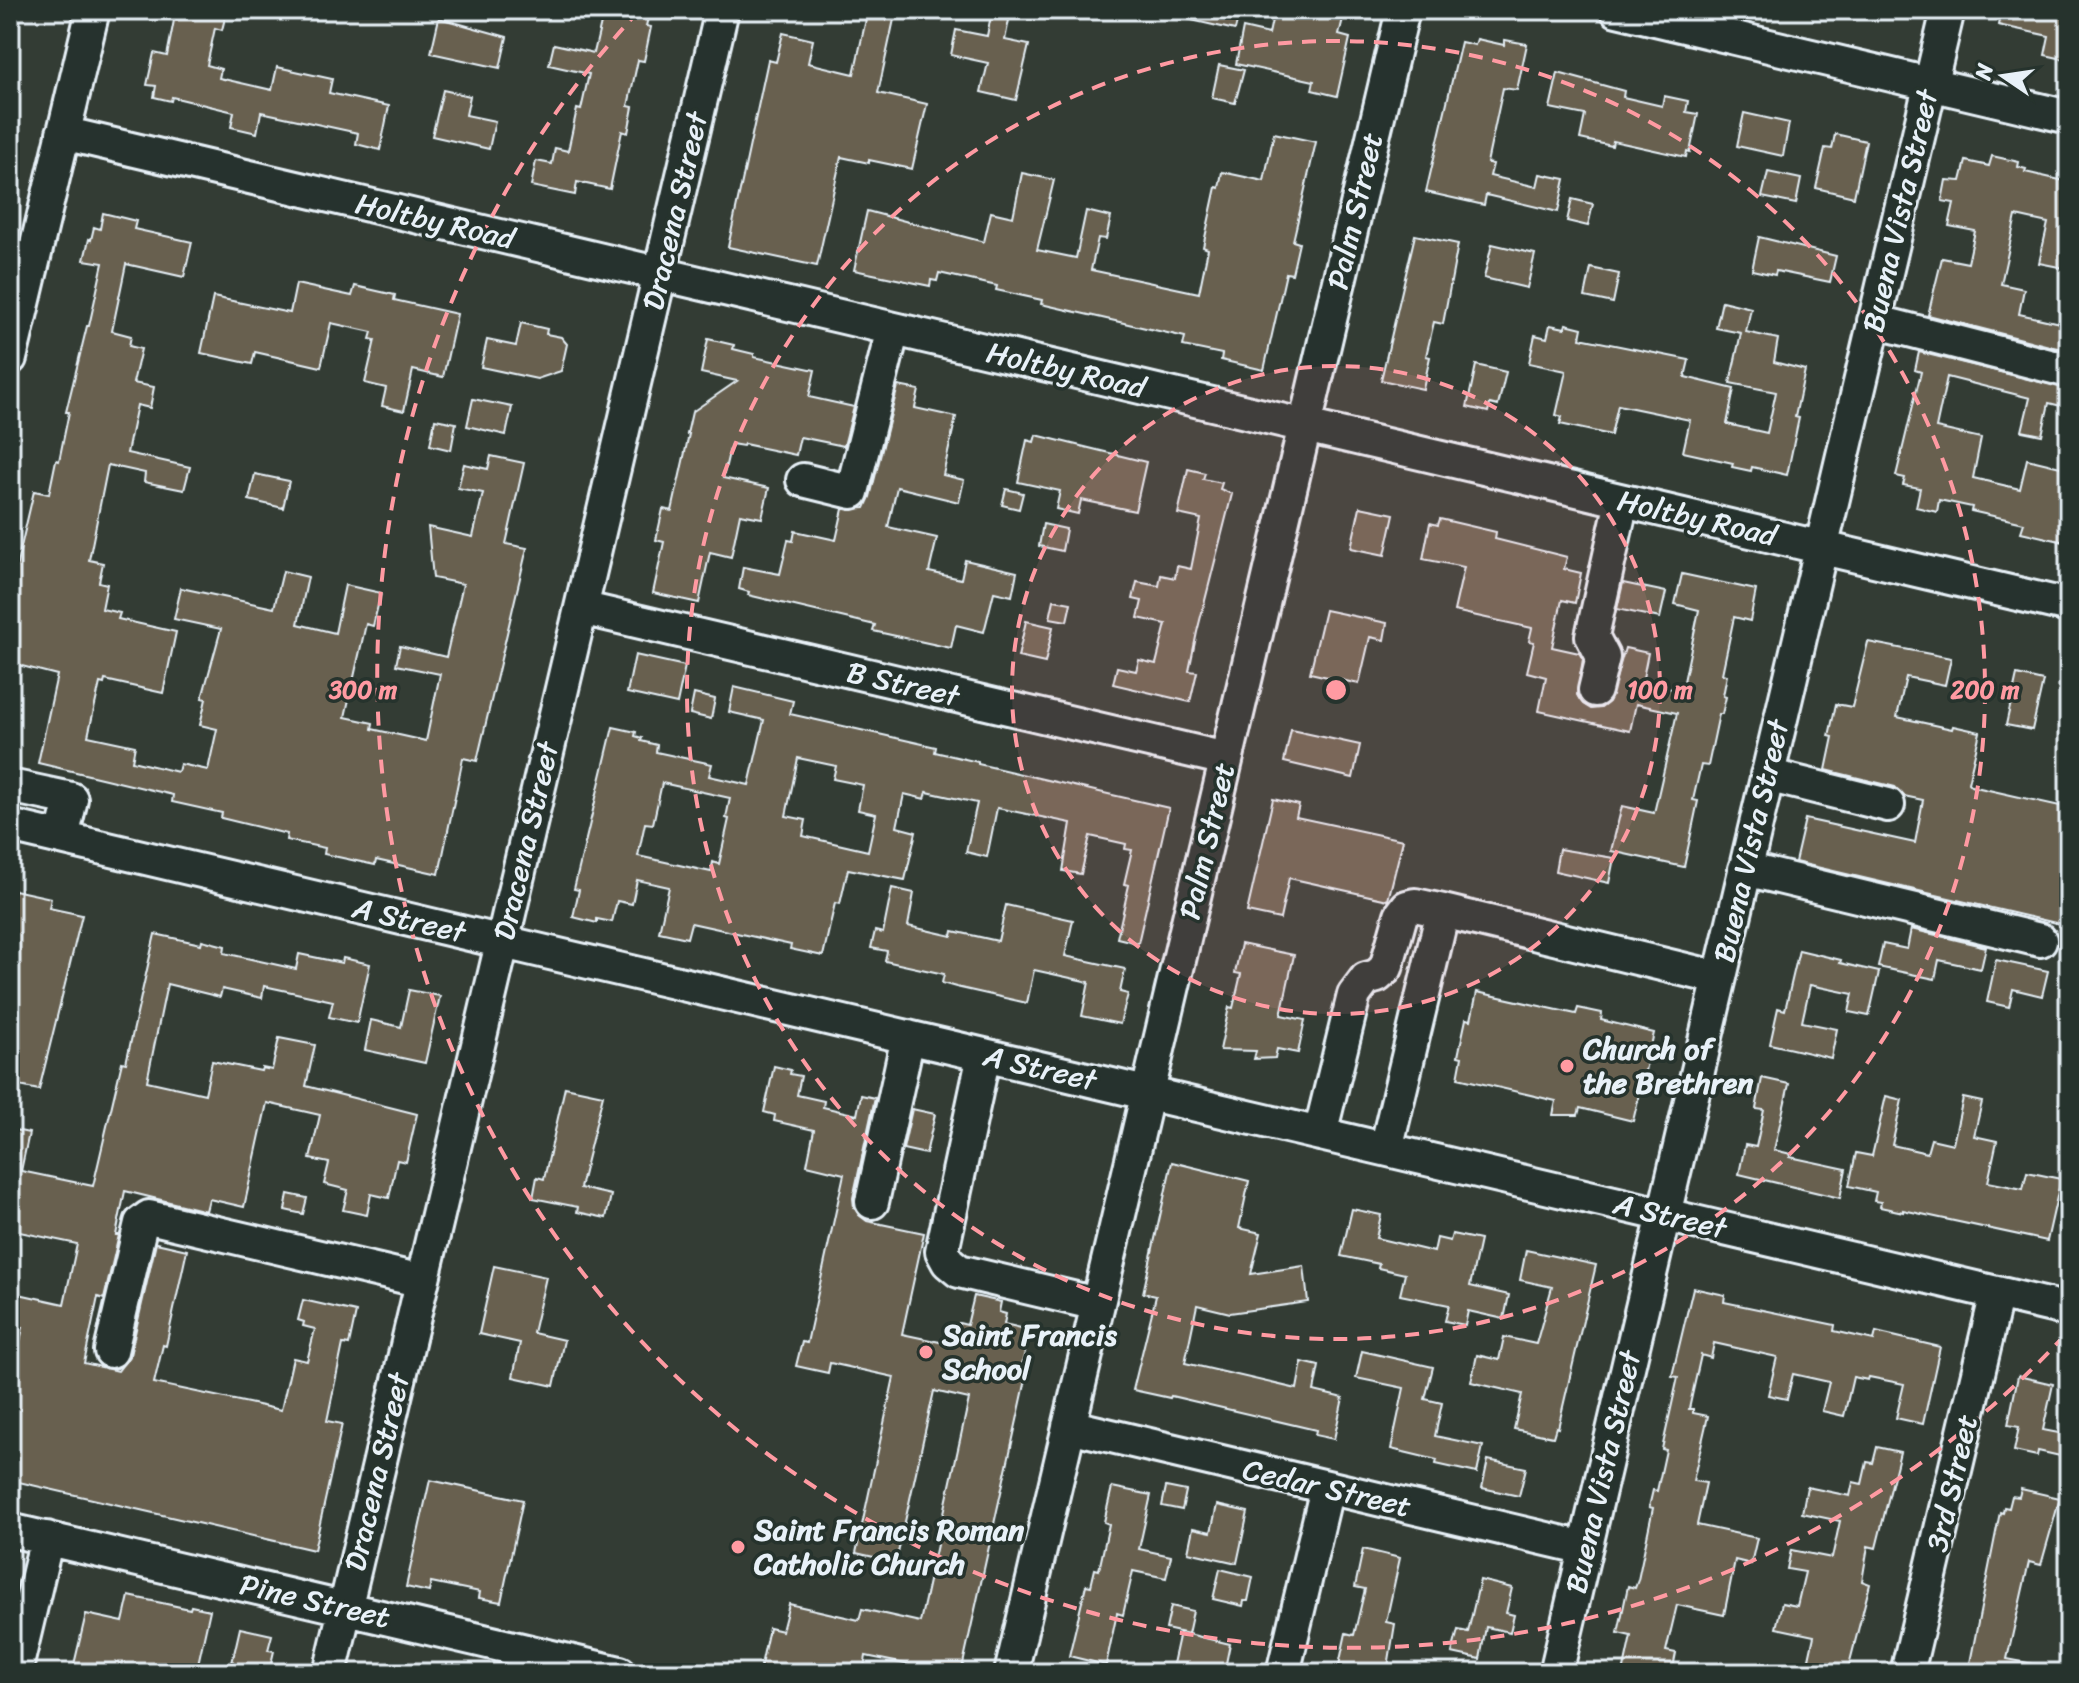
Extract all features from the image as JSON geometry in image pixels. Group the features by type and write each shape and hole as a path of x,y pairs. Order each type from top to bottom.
{"street":[{"path":"10,358 23,248 63,133 93,10"},
{"name":"Dracena Street","path":"330,1673 722,10"},
{"name":"Palm Street","path":"1011,1673 1403,10"},
{"path":"1617,10 2069,117"},
{"name":"Buena Vista Street","path":"1556,1673 1948,10"},
{"name":"Holtby Road","path":"63,133 2069,606"},
{"path":"1874,321 2069,371"},
{"path":"803,480 852,492 893,329"},
{"path":"1595,690 1603,657 1592,636 1622,501"},
{"name":"B Street","path":"581,608 1226,759"},
{"path":"1767,775 1888,805"},
{"path":"10,786 71,799 62,838"},
{"name":"A Street","path":"10,826 2069,1310"},
{"path":"1745,869 2040,940"},
{"path":"1320,1134 1354,995 1366,979 1377,976 1386,968 1401,915 1407,907 1415,905 1443,911 1719,978"},
{"path":"1386,1149 1443,911"},
{"path":"872,1202 908,1037"},
{"path":"984,1055 942,1251 948,1262 959,1271 1097,1304"},
{"path":"111,1351 141,1223 149,1217 422,1281"},
{"name":"3rd Street","path":"1907,1673 1997,1293"},
{"name":"Cedar Street","path":"1069,1426 1585,1548"},
{"path":"1283,1673 1327,1488"},
{"name":"Pine Street","path":"10,1530 620,1673"},
{"path":"15,1673 47,1538"}],"building":[{"path":"176,10 227,10 222,30 215,28 207,65 221,69 219,78 272,90 277,67 332,79 329,93 389,106 380,150 356,144 358,133 261,112 257,133 231,127 234,112 172,97 171,101 154,97 156,86 147,85 154,53 167,56"},
{"path":"604,10 650,10 646,26 651,27 644,61 638,60 628,106 633,107 628,133 622,131 610,189 577,182 575,195 531,186 536,161 552,164 555,148 568,151 589,74 549,65 554,44 594,53"},
{"path":"868,10 896,10 878,93 927,104 912,169 841,157 817,266 728,247 768,60 776,62 783,33 813,40 808,63 854,74"},
{"path":"992,10 1011,10 1005,40 1029,45 1016,100 981,92 988,63 951,55 956,30 987,36"},
{"path":"1178,10 1240,10 1235,30 1178,17"},
{"path":"1282,10 1345,10 1339,35 1350,38 1337,96 1312,90 1314,81 1236,64 1243,28 1269,34 1273,15 1281,16"},
{"path":"2001,10 2069,13 2069,55 2063,54 2063,59 2045,55 2049,36 1998,25"},
{"path":"439,18 507,37 500,68 431,53"},
{"path":"1477,39 1504,45 1505,40 1527,44 1517,90 1503,88 1487,163 1493,164 1490,176 1537,187 1540,174 1565,179 1558,212 1486,195 1484,205 1426,192 1461,42 1475,45"},
{"path":"1219,65 1244,70 1235,103 1212,98"},
{"path":"1558,73 1624,91 1623,97 1662,106 1664,96 1688,101 1686,112 1698,114 1690,152 1687,151 1686,157 1613,141 1612,146 1580,139 1585,115 1550,108"},
{"path":"443,90 470,96 466,115 495,121 489,149 432,136"},
{"path":"1744,113 1789,123 1783,156 1737,146"},
{"path":"1274,133 1316,142 1293,241 1299,243 1292,274 1286,273 1264,370 1221,360 1222,354 1183,346 1185,337 1041,304 1042,300 996,290 997,286 939,273 937,281 931,280 930,286 854,270 867,211 984,242 991,212 1013,217 1022,173 1054,180 1037,250 1076,258 1086,211 1111,217 1106,239 1098,238 1091,270 1199,293 1208,249 1203,247 1222,172 1264,181"},
{"path":"1835,134 1866,141 1854,197 1816,188 1825,148 1832,149"},
{"path":"1992,156 2019,162 2018,167 2026,169 2025,172 2069,182 2069,269 2039,263 2048,223 2016,216 2001,284 2024,289 2019,314 2069,325 2069,351 1928,315 1942,258 1968,263 1975,231 1949,226 1954,203 1942,201 1946,180 1961,181 1966,161 1989,166"},
{"path":"1768,172 1801,179 1796,204 1762,197"},
{"path":"1572,199 1593,204 1588,226 1567,221"},
{"path":"103,213 136,221 134,229 192,242 184,277 126,264 112,331 131,336 129,346 141,349 133,383 154,387 150,408 137,405 127,453 190,467 184,490 144,482 145,473 108,465 89,560 103,563 99,582 107,584 102,609 120,613 118,619 176,632 163,693 105,680 104,684 100,683 88,736 135,746 132,761 178,772 180,764 208,770 217,729 200,725 206,699 202,698 221,629 174,619 181,588 274,608 283,571 308,577 298,624 335,633 345,585 381,593 373,626 366,624 345,717 373,723 372,729 426,741 440,674 396,665 400,646 446,657 463,584 433,578 428,527 473,537 483,493 458,488 464,464 488,469 491,456 524,463 506,544 527,548 477,761 463,758 439,874 376,860 375,865 324,854 325,848 286,840 287,834 221,818 222,813 172,802 173,795 38,763 57,675 10,663 10,594 34,491 49,494 56,460 59,461 69,412 66,412 103,263 84,260 89,239 94,227 100,229"},
{"path":"1415,235 1458,244 1443,324 1434,322 1423,389 1381,380"},
{"path":"1759,237 1836,256 1830,282 1776,271 1775,275 1752,270"},
{"path":"1492,244 1535,254 1527,288 1484,278"},
{"path":"1591,268 1619,274 1613,303 1585,297"},
{"path":"296,284 352,296 355,286 395,295 394,300 457,314 443,377 413,370 404,411 382,406 386,388 365,383 375,340 370,339 372,332 331,323 321,367 255,352 252,364 201,353 213,297 290,313"},
{"path":"1722,301 1751,308 1746,332 1778,339 1774,362 1805,370 1787,475 1752,467 1751,471 1732,467 1733,463 1683,452 1690,420 1618,405 1611,435 1560,424 1562,417 1556,415 1566,371 1529,363 1535,335 1547,338 1550,325 1565,328 1566,324 1582,328 1580,338 1689,360 1685,377 1734,389 1727,424 1767,433 1776,392 1730,383 1741,333 1716,328"},
{"path":"521,323 547,329 546,334 561,337 567,344 561,371 537,379 481,367 487,340 516,346"},
{"path":"708,339 734,345 733,349 754,354 754,357 815,370 809,397 854,407 844,446 800,437 796,455 731,444 723,478 769,488 762,518 740,514 731,557 710,552 699,603 653,593 664,542 656,540 663,509 672,511 692,412 737,381 701,373"},
{"path":"1919,352 2069,389 2069,408 2049,403 2042,435 2022,431 2030,398 1947,377 1936,428 1981,438 1973,478 2020,489 2027,459 2069,469 2069,543 2021,532 2024,523 1971,511 1972,507 1939,500 1937,512 1916,507 1920,488 1903,485 1905,478 1896,476 1921,372 1915,370"},
{"path":"1476,365 1506,372 1498,406 1490,404 1488,412 1467,407"},
{"path":"898,386 919,390 915,408 956,417 943,475 964,480 959,502 897,487 888,527 937,538 929,572 961,579 965,560 1017,572 1012,596 994,592 984,632 956,625 951,648 873,631 875,625 748,595 749,592 739,589 743,567 780,574 788,540 793,541 795,531 836,540 843,509 865,508"},
{"path":"473,399 512,407 506,435 467,426"},
{"path":"435,419 456,423 451,450 430,445"},
{"path":"1036,435 1146,462 1135,511 1081,500 1078,514 1056,509 1060,491 1018,482 1027,440 1034,442"},
{"path":"1188,469 1205,473 1203,479 1222,483 1220,489 1232,494 1189,671 1197,672 1190,702 1113,684 1117,667 1136,671 1139,660 1156,664 1166,624 1138,618 1142,601 1133,599 1137,582 1159,586 1161,575 1175,578 1177,566 1191,569 1201,519 1178,514"},
{"path":"255,474 289,481 283,508 249,500"},
{"path":"1006,489 1023,493 1019,509 1002,505"},
{"path":"1360,507 1394,514 1385,555 1351,548"},
{"path":"1440,519 1496,532 1495,539 1567,557 1564,569 1581,573 1575,603 1562,600 1552,647 1579,653 1583,659 1577,695 1591,709 1601,708 1609,702 1625,648 1648,653 1642,683 1682,691 1699,610 1675,604 1682,574 1756,590 1750,621 1734,617 1722,674 1727,675 1723,696 1726,697 1722,714 1719,714 1708,766 1701,765 1693,800 1698,801 1684,867 1611,851 1622,806 1654,813 1677,713 1636,704 1630,731 1539,711 1546,677 1527,672 1534,642 1529,641 1532,628 1454,611 1464,567 1423,559 1430,523 1438,525"},
{"path":"1043,524 1066,529 1062,551 1039,546"},
{"path":"1623,583 1666,592 1660,618 1617,609"},
{"path":"1054,600 1071,603 1067,621 1050,618"},
{"path":"1325,610 1387,623 1384,640 1370,637 1359,684 1310,673"},
{"path":"1026,621 1053,627 1045,663 1018,657"},
{"path":"1868,642 1951,658 1945,685 1906,677 1897,717 1980,732 1968,783 1971,786 2069,808 2069,882 2060,924 1795,862 1805,819 1915,843 1923,800 1904,796 1895,787 1826,770 1836,704 1852,707"},
{"path":"635,655 685,666 677,704 627,693"},
{"path":"2017,675 2043,681 2032,730 2006,725"},
{"path":"734,687 793,701 790,714 936,747 935,752 978,764 1169,808 1138,943 1117,938 1129,885 1124,884 1132,850 1125,849 1126,844 1090,836 1081,874 1063,871 1071,823 997,808 987,857 966,852 977,803 927,792 925,799 904,794 897,827 916,832 905,880 848,869 840,904 835,903 823,956 790,949 791,945 691,923 687,938 659,932 669,887 637,880 632,904 617,901 612,922 597,919 597,923 573,917 579,890 574,889 613,727 636,732 635,736 642,738 641,741 657,745 656,752 712,764 709,776 749,785 764,720 729,712","holes":["798,758 836,766 833,779 863,785 858,810 876,814 868,851 803,836 806,820 786,816","662,783 730,798 726,818 729,819 719,864 713,862 711,872 638,856 645,823 653,824"]},
{"path":"694,694 715,699 711,719 690,714"},
{"path":"1291,730 1360,745 1353,778 1284,762"},
{"path":"1273,799 1299,805 1296,817 1403,840 1388,900 1289,878 1280,919 1247,912"},
{"path":"1559,849 1614,858 1609,883 1555,871"},
{"path":"892,888 914,893 908,926 952,936 953,931 998,941 1006,905 1073,920 1065,956 1125,969 1120,992 1128,994 1120,1024 1082,1016 1089,982 1034,970 1027,1003 942,983 944,974 885,961 887,951 871,948 875,931 883,933"},
{"path":"14,890 51,898 49,908 82,915 39,1090 10,1084 10,941 13,925 10,924 10,909"},
{"path":"1911,929 1986,947 1981,969 1939,960 1935,979 1878,967 1883,944 1907,949"},
{"path":"155,934 201,944 202,940 225,946 224,953 296,969 299,954 342,963 343,958 370,964 357,1023 329,1017 333,1001 264,986 262,998 222,989 220,997 167,984 147,1081 205,1094 212,1061 261,1071 262,1068 272,1070 279,1038 315,1045 306,1086 417,1114 406,1162 397,1160 389,1198 371,1194 367,1215 343,1210 348,1190 324,1184 329,1163 310,1159 320,1115 267,1103 244,1207 209,1199 206,1211 125,1191 116,1235 119,1235 104,1299 98,1297 84,1363 118,1371 130,1355 156,1243 187,1250 166,1346 163,1345 154,1383 281,1410 293,1358 307,1361 315,1329 303,1326 304,1322 298,1320 303,1300 356,1312 349,1345 343,1344 327,1421 342,1424 314,1550 10,1480 10,1412 18,1375 13,1374 23,1327 10,1324 10,1292 64,1304 77,1244 10,1230 10,1129 29,1133 21,1171 93,1186 122,1062 126,1063"},
{"path":"1241,944 1294,955 1281,1015 1305,1020 1298,1053 1277,1049 1275,1058 1254,1059 1256,1051 1220,1050 1229,1007 1233,1008 1241,974 1235,973"},
{"path":"1799,950 1879,972 1869,1016 1849,1012 1853,994 1810,985 1802,1022 1837,1029 1831,1058 1770,1044 1778,1008 1785,1010"},
{"path":"1996,960 2048,971 2042,996 2013,989 2009,1007 1987,1002"},
{"path":"409,990 440,996 425,1063 365,1050 371,1020 401,1027"},
{"path":"1477,992 1576,1014 1578,1008 1602,1013 1601,1020 1654,1033 1633,1121 1580,1108 1578,1115 1553,1115 1556,1101 1458,1078 1462,1057 1458,1056 1466,1019 1471,1020"},
{"path":"774,1066 801,1076 797,1095 824,1101 823,1107 857,1115 861,1095 875,1098 853,1198 854,1207 867,1221 924,1233 902,1334 954,1345 959,1323 967,1325 974,1296 1001,1302 999,1312 1006,1314 1004,1324 1030,1330 1022,1365 1029,1366 961,1673 908,1673 910,1665 866,1656 863,1673 771,1673 760,1670 769,1628 782,1631 789,1604 859,1620 862,1609 920,1622 969,1399 934,1391 896,1562 856,1553 894,1377 830,1363 828,1373 796,1366 802,1342 807,1343 844,1174 807,1165 814,1130 774,1121 775,1115 764,1112"},
{"path":"1762,1078 1789,1084 1774,1150 1791,1154 1790,1157 1846,1169 1840,1198 1739,1174 1745,1145 1756,1147 1764,1110 1756,1109"},
{"path":"565,1087 603,1095 580,1188 611,1195 606,1218 577,1212 578,1207 533,1198 537,1177 544,1179"},
{"path":"1886,1096 1902,1100 1892,1145 1927,1153 1931,1139 1953,1144 1963,1098 1982,1102 1974,1136 1997,1141 1988,1182 2023,1189 2027,1172 2061,1179 2047,1241 1880,1207 1881,1202 1874,1201 1876,1192 1849,1186 1856,1153 1872,1156"},
{"path":"912,1109 935,1114 926,1154 903,1149"},
{"path":"1172,1162 1249,1181 1239,1228 1261,1233 1251,1274 1304,1266 1308,1302 1230,1313 1197,1305 1185,1363 1297,1389 1302,1362 1319,1366 1314,1391 1343,1398 1334,1439 1315,1435 1316,1430 1133,1390 1156,1296 1143,1293"},
{"path":"288,1194 307,1198 303,1214 285,1210"},
{"path":"1352,1209 1381,1215 1376,1238 1434,1252 1437,1238 1450,1241 1452,1234 1480,1240 1470,1286 1509,1295 1504,1319 1468,1311 1465,1325 1445,1321 1449,1305 1400,1295 1405,1274 1378,1268 1379,1264 1341,1256"},
{"path":"1526,1250 1596,1265 1558,1428 1553,1437 1514,1429 1522,1394 1471,1382 1477,1355 1499,1360 1504,1337 1536,1344 1552,1287 1520,1280"},
{"path":"494,1266 546,1277 533,1333 564,1340 554,1386 513,1377 520,1343 479,1334"},
{"path":"1693,1288 1725,1295 1724,1302 1835,1325 1834,1331 1874,1340 1876,1332 1940,1347 1923,1424 1896,1418 1904,1384 1853,1377 1844,1416 1822,1411 1829,1382 1793,1374 1787,1399 1768,1395 1777,1357 1714,1343 1711,1358 1701,1355 1689,1409 1708,1416 1693,1481 1706,1483 1697,1525 1757,1538 1751,1564 1735,1560 1724,1615 1677,1605 1666,1651 1676,1653 1672,1673 1623,1673 1631,1636 1618,1633 1628,1586 1635,1588 1638,1580 1653,1508 1649,1507 1653,1490 1657,1491 1666,1450 1662,1449 1678,1377 1672,1376"},
{"path":"1362,1351 1433,1367 1425,1399 1442,1403 1435,1436 1483,1446 1477,1473 1391,1449 1404,1388 1356,1378"},
{"path":"2018,1376 2053,1384 2043,1430 2069,1435 2069,1458 2038,1451 2037,1456 2014,1451 2019,1427 2008,1425"},
{"path":"1877,1447 1900,1452 1876,1548 1868,1546 1862,1581 1870,1584 1847,1673 1807,1668 1814,1636 1776,1628 1782,1603 1797,1606 1805,1572 1787,1569 1791,1550 1832,1558 1840,1521 1802,1513 1807,1487 1850,1496 1853,1482 1862,1484 1867,1462 1873,1463"},
{"path":"1488,1460 1526,1468 1519,1496 1482,1488"},
{"path":"430,1480 523,1500 501,1602 479,1598 480,1592 431,1582 429,1592 406,1587"},
{"path":"1112,1487 1151,1495 1139,1549 1171,1556 1166,1578 1133,1571 1123,1615 1117,1613 1106,1665 1069,1656 1086,1585 1091,1586 1095,1569 1099,1570 1109,1524 1104,1522"},
{"path":"1166,1487 1186,1491 1182,1510 1162,1506"},
{"path":"2021,1489 2060,1498 2041,1565 2029,1562 2007,1659 2039,1665 2038,1673 1968,1673 2000,1512 2003,1513 2004,1507 2009,1508 2012,1496 2019,1497"},
{"path":"1217,1505 1248,1512 1237,1563 1188,1552 1193,1528 1211,1532"},
{"path":"1363,1549 1400,1558 1386,1622 1395,1624 1387,1673 1339,1665 1346,1633 1354,1635 1365,1589 1355,1587"},
{"path":"1220,1569 1253,1577 1248,1601 1244,1601 1243,1606 1213,1599"},
{"path":"1480,1580 1512,1588 1506,1613 1514,1615 1510,1632 1486,1627 1480,1659 1452,1653 1458,1630 1468,1632"},
{"path":"129,1596 190,1609 191,1606 210,1610 196,1673 134,1673 106,1667 104,1673 72,1673 86,1614 123,1622"},
{"path":"1171,1606 1193,1611 1188,1634 1166,1629"},
{"path":"240,1628 272,1635 268,1650 274,1651 269,1672 232,1663"},
{"path":"1180,1632 1230,1644 1224,1673 1171,1673"}],"place":[{"name":"Church of the Brethren","path":"1567,1066"},
{"name":"Saint Francis School","path":"926,1352"},
{"name":"Saint Francis Roman Catholic Church","path":"738,1547"}]}
